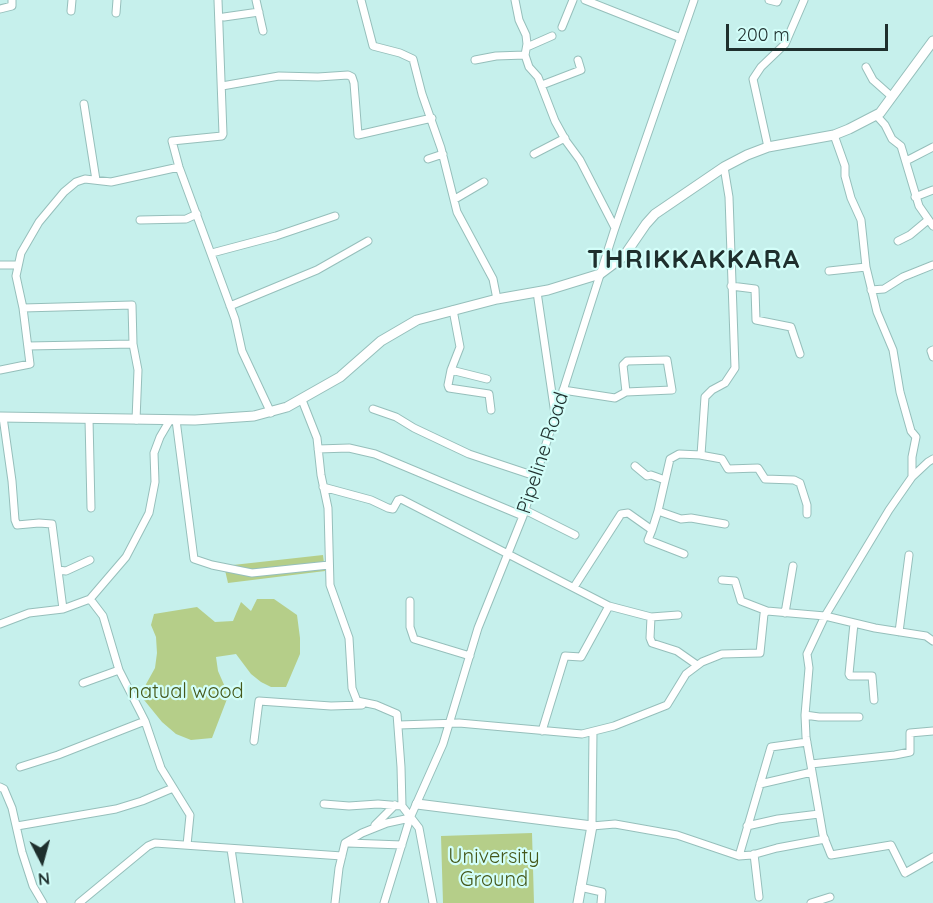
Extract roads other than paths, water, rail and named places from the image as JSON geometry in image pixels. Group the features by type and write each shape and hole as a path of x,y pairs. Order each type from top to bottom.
{"main road":[{"path":"1,417 173,420 237,417 271,412 302,400 340,377 381,341 410,323 496,298 537,292 600,274 624,256 649,219 724,167 747,154 768,147 834,135 880,113 933,42"},
{"path":"417,804 592,826 578,903"}],"street":[{"path":"0,9 12,6 12,0"},
{"path":"71,11 72,0"},
{"path":"116,13 117,0"},
{"path":"218,0 223,134 222,136 172,141 179,167 230,306 242,351 271,412"},
{"path":"256,0 263,31"},
{"path":"361,0 373,46 413,59 422,94 443,154 458,212 493,279 496,298"},
{"path":"515,0 519,20 526,34 529,67 538,77 555,121 580,160 615,228"},
{"path":"562,27 573,0"},
{"path":"585,0 681,38"},
{"name":"Pipeline Road","path":"384,903 410,818 443,744 478,628 524,513 615,228 694,0"},
{"path":"769,0 777,2 778,0"},
{"path":"768,147 753,79 761,67 786,44 804,0"},
{"path":"224,17 259,12"},
{"path":"475,60 526,51 552,36"},
{"path":"542,86 581,70 578,60"},
{"path":"866,67 873,80 891,96"},
{"path":"222,86 279,76 348,75 352,77 354,83 358,135 432,118"},
{"path":"84,104 96,180"},
{"path":"876,115 892,140 901,146 915,197 930,223 898,241"},
{"path":"834,135 845,166 845,177 851,198 861,220 871,290 877,312 893,350 910,431 916,437 912,457 912,477"},
{"path":"534,154 565,138"},
{"path":"906,161 933,147"},
{"path":"428,159 443,154"},
{"path":"0,370 30,364 23,308 16,276 21,253 39,222 64,192 76,182 85,179 111,182 179,167"},
{"path":"700,455 705,397 725,383 735,368 729,190 724,167"},
{"path":"455,199 484,182"},
{"path":"915,197 933,190"},
{"path":"140,220 186,219 197,214"},
{"path":"212,253 276,236 335,216"},
{"path":"230,306 317,270 368,241"},
{"path":"0,265 18,266"},
{"path":"871,290 884,289 903,277 933,265"},
{"path":"829,272 866,267"},
{"path":"731,286 755,289 756,320 791,327 800,354"},
{"path":"537,292 555,416"},
{"path":"23,308 132,305 133,344 138,370 136,420"},
{"path":"453,310 460,347 447,385 449,388 489,394 491,410"},
{"path":"28,346 133,344"},
{"path":"933,350 931,351 933,357"},
{"path":"563,390 615,399 626,392 672,390 667,360 627,361 623,365 626,392"},
{"path":"451,370 487,379"},
{"path":"302,400 317,438 323,488 328,508 330,585 349,638 352,688 357,701 374,704 397,714 399,725 398,806 370,829"},
{"path":"373,409 396,417 469,454 535,477"},
{"path":"1,417 12,481 16,523 17,525 52,524 63,609"},
{"path":"89,419 91,508"},
{"path":"173,420 194,559 252,573 329,565"},
{"path":"0,624 29,613 63,609 90,599 126,558 151,506 155,482 154,453 160,437 173,420"},
{"path":"318,449 349,448 375,454 575,535"},
{"path":"684,554 648,540 672,456 700,455 722,459 728,470 758,468 765,478 794,480 800,483 807,505 807,514"},
{"path":"933,459 912,477 889,510 825,616 807,654 809,668 805,715 807,742 819,814 831,855 891,845 905,873 933,857"},
{"path":"635,466 647,476 651,475 665,480"},
{"path":"323,488 371,500 393,509 401,499 609,606 651,617 678,615"},
{"path":"658,511 681,519 691,518 725,524"},
{"path":"574,587 621,514 628,513 652,530"},
{"path":"899,632 909,555"},
{"path":"58,570 66,571 90,560"},
{"path":"784,613 793,566"},
{"path":"722,580 735,581 741,601 767,611 825,616 926,636 933,641"},
{"path":"90,599 103,616 119,670 145,722 161,768 190,815 187,845"},
{"path":"410,601 410,627 414,639 470,656"},
{"path":"542,732 565,656 581,657 609,606"},
{"path":"399,725 450,723 503,726 542,732 593,732 667,705 686,674 697,665 722,654 760,653 764,614 767,611"},
{"path":"651,617 652,644 677,651 697,665"},
{"path":"854,623 849,674 850,676 872,676 874,700"},
{"path":"83,683 119,670"},
{"path":"254,741 259,701 331,706 374,704"},
{"path":"805,715 859,717"},
{"path":"20,767 145,722"},
{"path":"811,764 910,752 910,733 933,731"},
{"path":"593,732 592,826 615,824 676,835 739,856 825,839"},
{"path":"739,856 771,747 807,742"},
{"path":"760,784 812,772"},
{"path":"0,787 4,789 17,826 22,852 33,886 43,903"},
{"path":"17,826 116,809 173,788"},
{"path":"324,804 398,806 419,828 433,903"},
{"path":"747,826 778,819 819,814"},
{"path":"335,903 345,843 370,829 410,818"},
{"path":"78,903 148,846 155,843 342,856"},
{"path":"345,843 402,844"},
{"path":"231,849 239,903"},
{"path":"754,854 759,897"},
{"path":"580,887 602,892 601,903"},
{"path":"812,903 830,897"}],"district":[{"name":"THRIKKAKKARA","path":"694,260"}],"park label":[{"name":"natual wood","path":"186,692"},
{"name":"University Ground","path":"494,868"}]}
